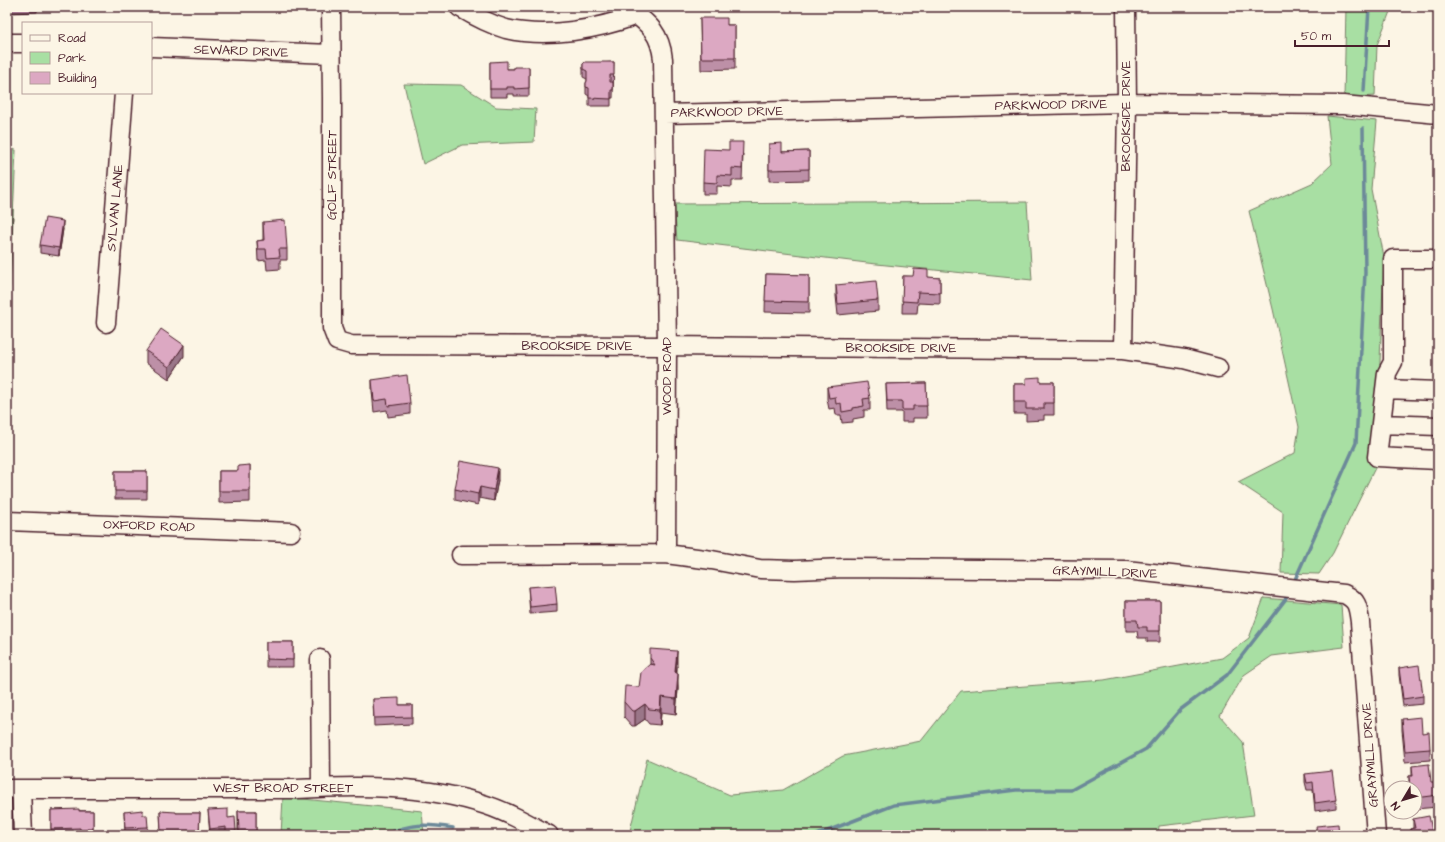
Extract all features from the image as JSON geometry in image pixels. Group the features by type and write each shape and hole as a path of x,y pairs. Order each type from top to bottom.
{"street":[{"name":"GOLF STREET","path":"331,7 332,328 337,341"},
{"path":"459,7 474,17 491,24 506,29 536,33 580,30 614,24 632,11"},
{"name":"BROOKSIDE DRIVE","path":"337,341 351,346 667,346 1123,350 1127,103 1126,7"},
{"name":"WOOD ROAD","path":"632,11 650,25 657,34 662,47 667,346 666,554"},
{"path":"7,43 22,44"},
{"name":"SEWARD DRIVE","path":"152,47 331,54"},
{"name":"SYLVAN LANE","path":"106,323 124,94"},
{"name":"PARKWOOD DRIVE","path":"664,114 1127,103 1343,105 1438,114"},
{"path":"1438,259 1393,259 1393,362 1387,373 1377,457 1438,460"},
{"path":"1123,350 1184,359 1218,368"},
{"path":"1385,389 1438,391"},
{"path":"1381,424 1438,426"},
{"name":"OXFORD ROAD","path":"7,521 290,532"},
{"path":"461,555 666,554"},
{"name":"GRAYMILL DRIVE","path":"666,554 712,560 760,569 795,570 853,568 1126,570 1344,594 1350,597 1357,605 1360,622 1376,835"},
{"path":"320,659 321,787"},
{"name":"WEST BROAD STREET","path":"14,788 297,789 321,787 415,790 463,798 487,805 513,816 550,835"},
{"path":"14,788 23,835"}],"green space":[{"path":"1346,7 1438,7 1438,11 1391,9 1377,45 1375,96 1344,98"},
{"path":"404,84 461,85 496,107 536,109 534,142 462,145 423,164"},
{"path":"1327,116 1377,121 1371,189 1384,257 1376,466 1333,553 1319,574 1281,573 1283,512 1238,482 1295,453 1299,427 1273,309 1249,211 1312,183 1332,164"},
{"path":"7,149 16,150 10,287 7,286"},
{"path":"1027,202 1032,280 867,263 677,240 674,204"},
{"path":"1264,598 1341,605 1344,647 1272,656 1244,675 1220,716 1243,742 1254,815 1159,826 1158,835 629,835 647,759 730,795 783,790 843,756 921,741 961,691 1104,680 1222,658 1249,638"},
{"path":"283,797 422,811 424,835 281,835"}],"building":[{"path":"700,18 727,18 727,25 735,25 735,58 701,58"},
{"path":"507,61 507,69 514,69 514,67 529,67 529,88 514,89 514,87 507,87 507,89 490,89 490,62"},
{"path":"585,62 614,62 614,75 610,75 610,82 613,82 611,99 589,98 589,88 586,87 587,71 583,69 583,64"},
{"path":"729,142 743,142 742,169 732,168 732,176 717,175 717,183 703,182 704,149 729,150"},
{"path":"782,143 782,152 809,151 809,169 769,170 769,144"},
{"path":"45,218 63,221 59,248 40,245"},
{"path":"285,220 287,249 279,249 280,257 267,258 266,249 258,249 257,241 264,240 263,222"},
{"path":"914,269 928,270 928,277 940,278 940,293 918,292 917,302 902,301 903,276 913,276"},
{"path":"766,274 809,275 809,302 765,301"},
{"path":"876,281 878,300 838,304 836,285"},
{"path":"161,329 184,345 169,367 146,351"},
{"path":"407,375 410,403 388,406 387,399 374,401 372,380"},
{"path":"1040,377 1040,382 1054,382 1054,403 1044,403 1044,409 1026,409 1026,402 1014,402 1014,384 1026,384 1026,378"},
{"path":"867,382 870,398 863,399 864,406 842,412 841,403 836,404 835,397 829,398 827,387"},
{"path":"926,383 927,406 913,406 913,410 902,410 902,401 887,401 886,384"},
{"path":"460,461 498,468 494,490 480,487 478,494 455,489"},
{"path":"250,465 250,491 219,491 219,471 238,471 238,466"},
{"path":"115,471 147,471 147,491 115,491"},
{"path":"555,585 557,604 530,607 528,587"},
{"path":"1126,601 1160,601 1160,631 1147,631 1147,627 1138,627 1137,620 1126,620"},
{"path":"266,642 293,642 293,660 266,659"},
{"path":"650,649 677,651 675,672 678,674 676,699 661,697 660,710 649,709 645,704 635,711 632,711 624,702 625,686 639,687 641,672 650,664 655,665 650,658"},
{"path":"1419,665 1423,696 1403,699 1399,668"},
{"path":"399,698 399,705 412,705 412,717 374,718 373,699"},
{"path":"1421,717 1422,733 1429,732 1430,749 1405,751 1402,719"},
{"path":"1429,764 1431,782 1437,782 1438,795 1423,797 1423,780 1409,780 1409,776 1413,776 1412,766"},
{"path":"1332,771 1336,800 1315,803 1313,782 1307,783 1305,774"},
{"path":"79,809 79,811 93,811 93,828 87,828 87,830 80,830 80,828 51,829 51,810"},
{"path":"228,809 228,818 235,817 236,831 226,832 226,827 210,829 208,810"},
{"path":"143,810 143,815 147,815 148,827 125,828 124,812"},
{"path":"160,811 200,813 199,831 161,832"},
{"path":"238,811 256,811 256,831 239,831"},
{"path":"1429,816 1433,835 1411,835 1410,829 1415,828 1413,820 1423,820 1423,817"},
{"path":"1338,824 1339,835 1317,835 1316,826"}],"waterway":[{"path":"1364,91 1369,7"},
{"path":"1293,584 1356,443 1365,273 1363,128"},
{"path":"817,835 894,805 1016,790 1071,790 1146,749 1180,710 1227,675 1289,593"},
{"path":"385,835 411,826 427,825 453,828"},
{"path":"592,835 605,835"}]}
